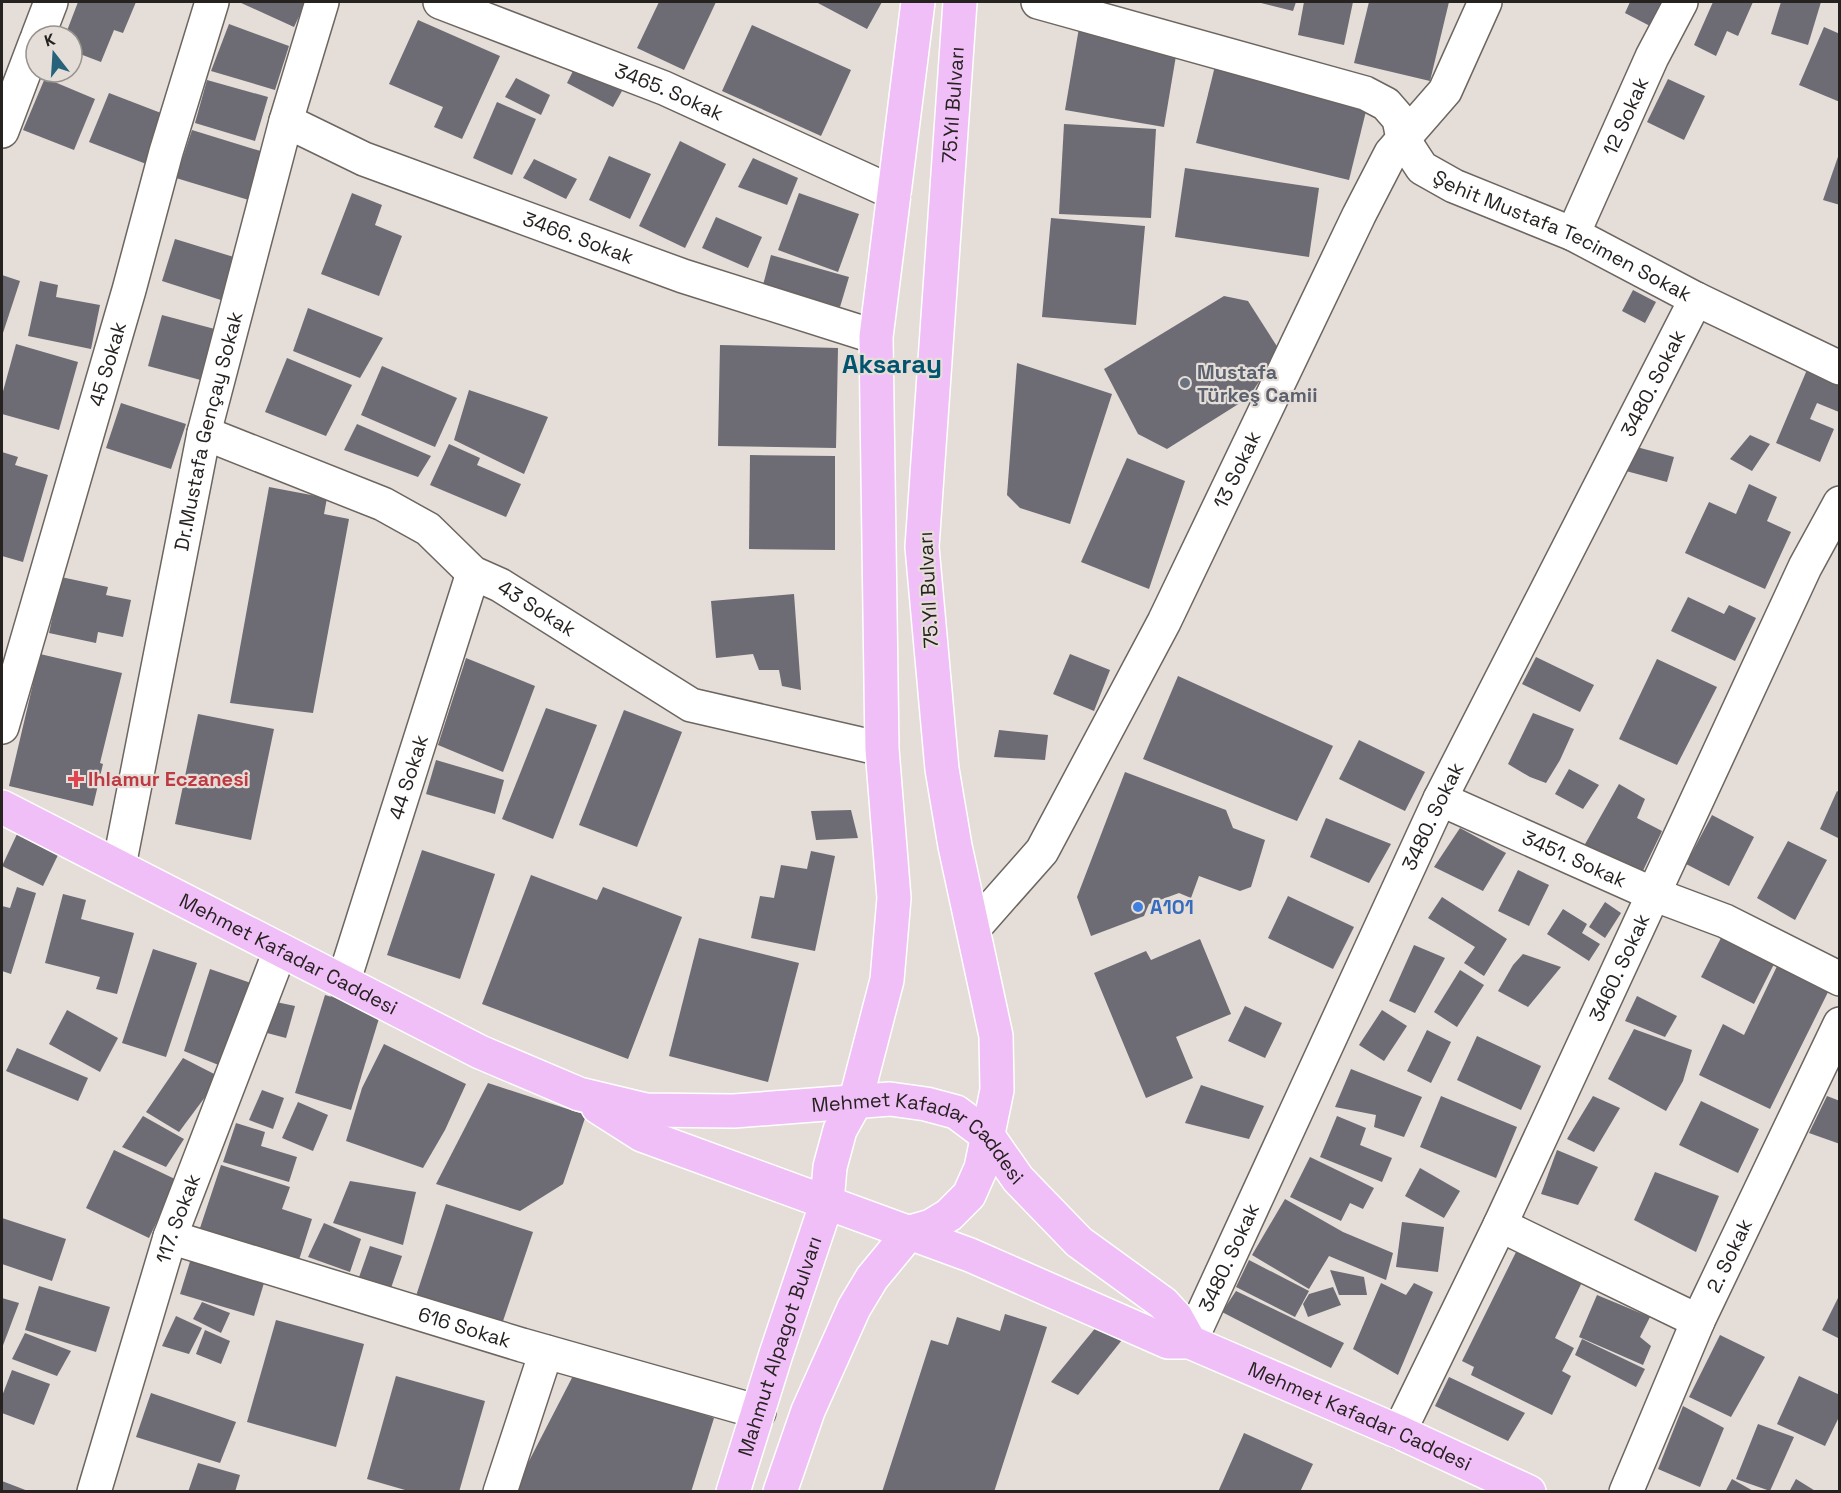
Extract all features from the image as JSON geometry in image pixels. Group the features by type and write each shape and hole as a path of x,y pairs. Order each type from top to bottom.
{"main road":[{"path":"827,1202 830,1167 840,1130 855,1102 887,980 894,898 882,749 876,337 918,2"},
{"name":"75.Yıl Bulvarı","path":"960,2 922,547 942,769 955,846 996,1036 997,1090 988,1136"},
{"name":"Mehmet Kafadar Caddesi","path":"2,807 480,1052 579,1094 658,1111 734,1111 890,1099 956,1112 988,1136 1018,1179 1079,1242 1162,1303 1176,1317 1190,1342"},
{"name":"Mehmet Kafadar Caddesi","path":"579,1094 642,1135 970,1254 1146,1334 1168,1342 1190,1342 1400,1432 1529,1491"},
{"path":"780,1491 808,1412 854,1308 872,1278 910,1232 940,1221 969,1195 981,1168 988,1136"},
{"name":"Mahmut Alpagot Bulvarı","path":"733,1491 827,1202"}],"street":[{"path":"43,24 51,2"},
{"name":"45 Sokak","path":"2,727 126,301 166,152 212,2"},
{"name":"Dr.Mustafa Gençay Sokak","path":"119,866 204,433 286,121 322,2"},
{"name":"3465. Sokak","path":"440,2 663,88 894,193"},
{"name":"Şehit Mustafa Tecimen Sokak","path":"1038,2 1365,93 1386,104 1399,119 1403,139 1422,168 1454,186 1573,234 1696,299 1839,368"},
{"name":"13 Sokak","path":"974,928 1042,851 1164,622 1391,153 1445,91 1485,2"},
{"name":"12 Sokak","path":"1573,234 1652,57 1680,2"},
{"path":"2,131 24,72"},
{"name":"3466. Sokak","path":"286,121 364,159 682,276 876,337"},
{"name":"3480. Sokak","path":"1190,1342 1440,799 1696,299"},
{"name":"43 Sokak","path":"204,433 382,504 428,529 473,573 500,585 691,705 882,749"},
{"name":"3460. Sokak","path":"1400,1432 1500,1225 1805,567 1839,503"},
{"name":"44 Sokak","path":"343,983 473,573"},
{"name":"3451. Sokak","path":"1440,799 1653,894 1725,921 1839,979"},
{"name":"117. Sokak","path":"94,1491 170,1237 280,951"},
{"name":"2. Sokak","path":"1626,1491 1698,1321 1839,1024"},
{"path":"1500,1225 1698,1321"},
{"name":"616 Sokak","path":"170,1237 546,1352 759,1412"},
{"path":"500,1491 546,1352"}],"building":[{"path":"78,2 136,2 123,33 114,30 101,62 84,56 84,24 70,24"},
{"path":"239,2 306,2 294,27"},
{"path":"659,2 716,2 684,70 637,48"},
{"path":"816,2 882,2 867,29"},
{"path":"1257,2 1296,2 1293,11"},
{"path":"1304,2 1353,2 1344,45 1298,35"},
{"path":"1369,2 1449,2 1430,81 1354,63"},
{"path":"1630,2 1662,2 1650,26 1625,13"},
{"path":"1713,2 1753,2 1738,36 1727,31 1716,56 1694,45"},
{"path":"1781,2 1821,2 1808,45 1771,34"},
{"path":"1081,16 1180,32 1164,127 1065,110"},
{"path":"418,20 500,56 462,139 434,127 443,107 389,84"},
{"path":"229,24 289,46 275,90 211,71"},
{"path":"752,25 851,70 821,136 722,91"},
{"path":"1824,27 1840,34 1840,102 1799,85"},
{"path":"1215,66 1368,103 1349,180 1196,143"},
{"path":"575,67 622,91 613,107 567,83"},
{"path":"516,78 550,95 541,115 505,97"},
{"path":"1668,79 1705,96 1684,140 1647,122"},
{"path":"207,80 268,97 255,141 195,123"},
{"path":"42,84 59,84 95,99 74,150 23,130"},
{"path":"109,93 174,118 154,167 89,142"},
{"path":"497,102 536,119 512,175 473,158"},
{"path":"1064,124 1156,129 1151,218 1059,214"},
{"path":"192,130 267,153 252,201 176,178"},
{"path":"680,141 726,164 685,248 639,226"},
{"path":"1840,151 1840,205 1823,200"},
{"path":"609,156 651,174 630,219 589,200"},
{"path":"753,158 798,178 787,205 738,187"},
{"path":"534,159 577,179 566,199 523,178"},
{"path":"1185,168 1319,188 1309,257 1175,237"},
{"path":"352,193 382,205 375,225 402,236 379,296 321,274"},
{"path":"799,193 859,214 838,272 778,250"},
{"path":"716,217 762,237 748,268 702,248"},
{"path":"1051,218 1145,226 1136,325 1042,317"},
{"path":"175,239 237,258 224,301 162,281"},
{"path":"771,255 849,277 840,307 763,285"},
{"path":"2,275 20,281 2,336"},
{"path":"40,281 58,285 56,297 100,305 91,349 28,336"},
{"path":"1633,290 1656,302 1645,323 1622,311"},
{"name":"Mustafa Türkeş Camii","path":"1224,296 1248,301 1280,351 1248,398 1167,449 1138,434 1104,369"},
{"path":"308,308 383,338 360,378 293,351"},
{"path":"162,315 226,332 212,383 148,366"},
{"path":"16,344 78,362 59,430 2,414 2,395"},
{"path":"720,345 838,348 836,448 718,446"},
{"path":"287,358 352,385 326,436 265,412"},
{"path":"1017,363 1112,394 1070,524 1020,508 1007,495"},
{"path":"1809,365 1840,378 1839,412 1817,403 1810,419 1834,429 1820,462 1776,443"},
{"path":"382,366 457,398 435,447 361,415"},
{"path":"469,390 548,417 524,474 454,440"},
{"path":"121,403 186,424 171,469 106,448"},
{"path":"357,424 431,456 418,477 344,450"},
{"path":"1750,435 1770,444 1752,471 1730,459"},
{"path":"449,444 480,458 477,465 521,484 506,517 430,485"},
{"path":"1633,446 1674,457 1667,482 1626,471"},
{"path":"2,452 18,457 15,465 48,475 23,562 2,556"},
{"path":"750,455 835,456 835,550 749,549"},
{"path":"1127,458 1185,481 1149,589 1081,562"},
{"path":"1749,484 1777,497 1767,521 1791,532 1765,589 1685,553 1709,502 1736,514"},
{"path":"269,487 327,498 324,514 349,519 313,713 230,703"},
{"path":"61,577 108,587 106,595 131,600 123,637 98,632 96,643 49,633"},
{"path":"794,594 801,690 782,686 779,670 759,670 753,654 716,658 711,601"},
{"path":"1688,597 1724,614 1729,605 1756,618 1735,661 1671,631"},
{"path":"40,654 122,673 100,763 103,764 93,806 9,786"},
{"path":"1070,654 1110,670 1094,711 1053,694"},
{"path":"1536,657 1594,685 1580,712 1522,684"},
{"path":"466,658 535,686 503,772 438,745"},
{"path":"1657,659 1717,687 1677,765 1619,739"},
{"path":"1178,676 1333,746 1297,821 1143,759"},
{"path":"546,708 597,725 553,839 502,819"},
{"path":"624,710 682,732 637,847 579,825"},
{"path":"1533,713 1574,729 1560,760 1546,783 1508,764"},
{"path":"198,714 274,729 251,840 175,824"},
{"path":"999,730 1048,735 1045,760 994,757"},
{"path":"1359,740 1425,772 1405,811 1339,779"},
{"path":"436,760 504,780 495,814 426,794"},
{"path":"1569,769 1599,785 1583,809 1555,794"},
{"path":"1125,772 1226,810 1233,828 1265,840 1251,887 1240,891 1199,876 1191,898 1179,893 1149,904 1144,916 1091,936 1077,897"},
{"path":"1619,784 1645,799 1637,818 1662,831 1639,879 1580,853"},
{"path":"1837,791 1840,793 1840,839 1820,829"},
{"path":"851,810 858,838 816,840 811,811"},
{"path":"1712,815 1754,837 1729,886 1686,864"},
{"path":"1326,818 1391,844 1369,883 1310,857"},
{"path":"1460,828 1506,853 1483,891 1434,867"},
{"path":"17,834 58,855 43,886 2,866"},
{"path":"1788,841 1827,860 1795,920 1757,898"},
{"path":"422,850 495,874 460,979 387,955"},
{"path":"811,851 835,856 815,951 751,938 760,896 774,898 781,865 807,869"},
{"path":"1518,870 1549,885 1529,926 1498,911"},
{"path":"531,875 597,900 603,887 682,917 628,1059 482,1004"},
{"path":"17,887 36,893 11,974 2,971 2,906 10,908"},
{"path":"63,894 86,900 81,919 134,933 117,994 96,989 100,977 45,963"},
{"path":"1288,896 1354,927 1333,969 1268,938"},
{"path":"1442,897 1507,939 1484,976 1464,963 1475,947 1428,918"},
{"path":"1605,902 1621,913 1605,938 1589,927"},
{"path":"1563,909 1587,924 1582,933 1600,944 1589,961 1547,934"},
{"path":"1723,934 1776,960 1754,1004 1701,977"},
{"path":"699,938 799,963 768,1082 669,1056"},
{"path":"1200,939 1231,1014 1176,1037 1193,1078 1146,1098 1094,973 1146,951 1151,960"},
{"path":"1414,945 1445,958 1415,1013 1389,1001"},
{"path":"153,949 197,963 166,1057 122,1043"},
{"path":"1523,954 1561,967 1528,1007 1498,991 1513,965"},
{"path":"1781,958 1833,982 1770,1109 1699,1075 1723,1024 1744,1035"},
{"path":"210,969 251,983 221,1066 184,1051"},
{"path":"1460,970 1484,985 1457,1027 1434,1012"},
{"path":"325,995 381,1012 351,1110 295,1093"},
{"path":"1637,996 1677,1016 1665,1037 1625,1021"},
{"path":"276,1002 295,1006 286,1038 267,1033"},
{"path":"1245,1006 1282,1023 1265,1058 1228,1041"},
{"path":"67,1010 118,1038 100,1072 49,1044"},
{"path":"1382,1010 1407,1026 1384,1061 1359,1045"},
{"path":"1634,1029 1692,1050 1683,1081 1666,1111 1608,1079"},
{"path":"1427,1030 1451,1042 1431,1083 1407,1071"},
{"path":"1477,1036 1541,1066 1521,1110 1457,1080"},
{"path":"384,1044 466,1084 445,1130 423,1168 346,1141 362,1088"},
{"path":"17,1048 88,1078 78,1101 6,1071"},
{"path":"183,1058 220,1077 179,1132 146,1112"},
{"path":"1351,1069 1422,1097 1404,1137 1374,1127 1376,1115 1335,1107"},
{"path":"488,1083 586,1115 563,1184 520,1211 436,1184"},
{"path":"1201,1085 1264,1106 1249,1139 1185,1123"},
{"path":"262,1090 284,1098 273,1129 249,1120"},
{"path":"1441,1096 1517,1127 1496,1178 1420,1147"},
{"path":"1593,1096 1620,1108 1594,1152 1567,1139"},
{"path":"1827,1096 1840,1101 1840,1144 1809,1133"},
{"path":"1701,1101 1759,1129 1738,1173 1679,1145"},
{"path":"298,1102 328,1115 313,1151 282,1138"},
{"path":"143,1116 184,1139 166,1167 122,1147"},
{"path":"1337,1116 1366,1128 1360,1145 1392,1158 1382,1182 1320,1157"},
{"path":"236,1123 265,1132 261,1146 297,1157 289,1182 223,1162"},
{"path":"114,1150 177,1180 149,1238 86,1208"},
{"path":"1557,1150 1598,1167 1578,1205 1541,1194"},
{"path":"1310,1157 1374,1188 1363,1209 1350,1203 1341,1221 1290,1197"},
{"path":"221,1165 290,1187 282,1209 312,1219 298,1263 199,1231"},
{"path":"1420,1168 1460,1191 1444,1218 1405,1196"},
{"path":"1655,1172 1719,1196 1696,1252 1634,1220"},
{"path":"350,1181 416,1192 403,1245 333,1223"},
{"path":"1285,1199 1343,1232 1393,1253 1386,1280 1329,1256 1309,1289 1252,1255"},
{"path":"446,1204 533,1232 501,1327 415,1299"},
{"path":"2,1218 66,1239 52,1281 2,1264"},
{"path":"1402,1222 1444,1227 1438,1272 1396,1267"},
{"path":"324,1223 361,1239 350,1272 308,1257"},
{"path":"370,1246 402,1256 390,1291 358,1280"},
{"path":"1519,1246 1584,1278 1555,1338 1574,1348 1562,1371 1571,1376 1552,1415 1471,1375 1474,1367 1462,1361"},
{"path":"193,1252 267,1273 254,1316 180,1294"},
{"path":"1249,1260 1309,1291 1295,1317 1236,1287"},
{"path":"1330,1270 1364,1277 1367,1295 1339,1295"},
{"path":"1381,1283 1406,1295 1414,1283 1433,1292 1398,1375 1353,1349"},
{"path":"39,1286 110,1307 96,1352 25,1330"},
{"path":"1333,1287 1341,1305 1308,1317 1303,1304 1309,1294"},
{"path":"1236,1291 1344,1343 1331,1368 1222,1312"},
{"path":"1840,1294 1840,1339 1822,1330"},
{"path":"1597,1295 1650,1317 1640,1337 1651,1346 1643,1365 1579,1337"},
{"path":"2,1298 19,1303 2,1348"},
{"path":"202,1302 230,1313 221,1333 193,1319"},
{"path":"1005,1314 1047,1327 994,1492 882,1492 931,1340 948,1345 957,1317 1000,1331"},
{"path":"176,1316 202,1328 189,1354 162,1346"},
{"path":"276,1320 364,1344 336,1447 247,1422"},
{"path":"1097,1326 1122,1340 1078,1395 1051,1382"},
{"path":"205,1330 230,1341 221,1364 196,1354"},
{"path":"25,1333 71,1351 57,1376 12,1359"},
{"path":"1720,1335 1765,1357 1731,1417 1689,1397"},
{"path":"1582,1339 1645,1369 1636,1387 1575,1355"},
{"path":"12,1370 50,1384 34,1425 2,1413 2,1396"},
{"path":"575,1372 714,1418 691,1492 513,1492"},
{"path":"396,1376 485,1401 459,1492 412,1492 367,1479"},
{"path":"1799,1376 1840,1395 1840,1415 1825,1446 1777,1424"},
{"path":"1449,1377 1525,1413 1508,1441 1435,1406"},
{"path":"151,1393 236,1422 220,1463 136,1437"},
{"path":"1683,1406 1724,1428 1700,1487 1658,1469"},
{"path":"1758,1424 1794,1437 1770,1491 1736,1479"},
{"path":"1244,1433 1313,1464 1300,1492 1218,1492"},
{"path":"198,1463 240,1475 235,1492 188,1492"},
{"path":"1732,1479 1755,1492 1725,1492"},
{"path":"1796,1479 1817,1492 1789,1492"},
{"path":"2,1481 28,1491 28,1492 2,1492"}],"place":[{"name":"Mustafa Türkeş Camii","path":"1185,383"},
{"name":"Ihlamur Eczanesi","path":"76,779"},
{"name":"A101","path":"1138,907"}],"district":[{"name":"Aksaray","path":"892,364"}]}
